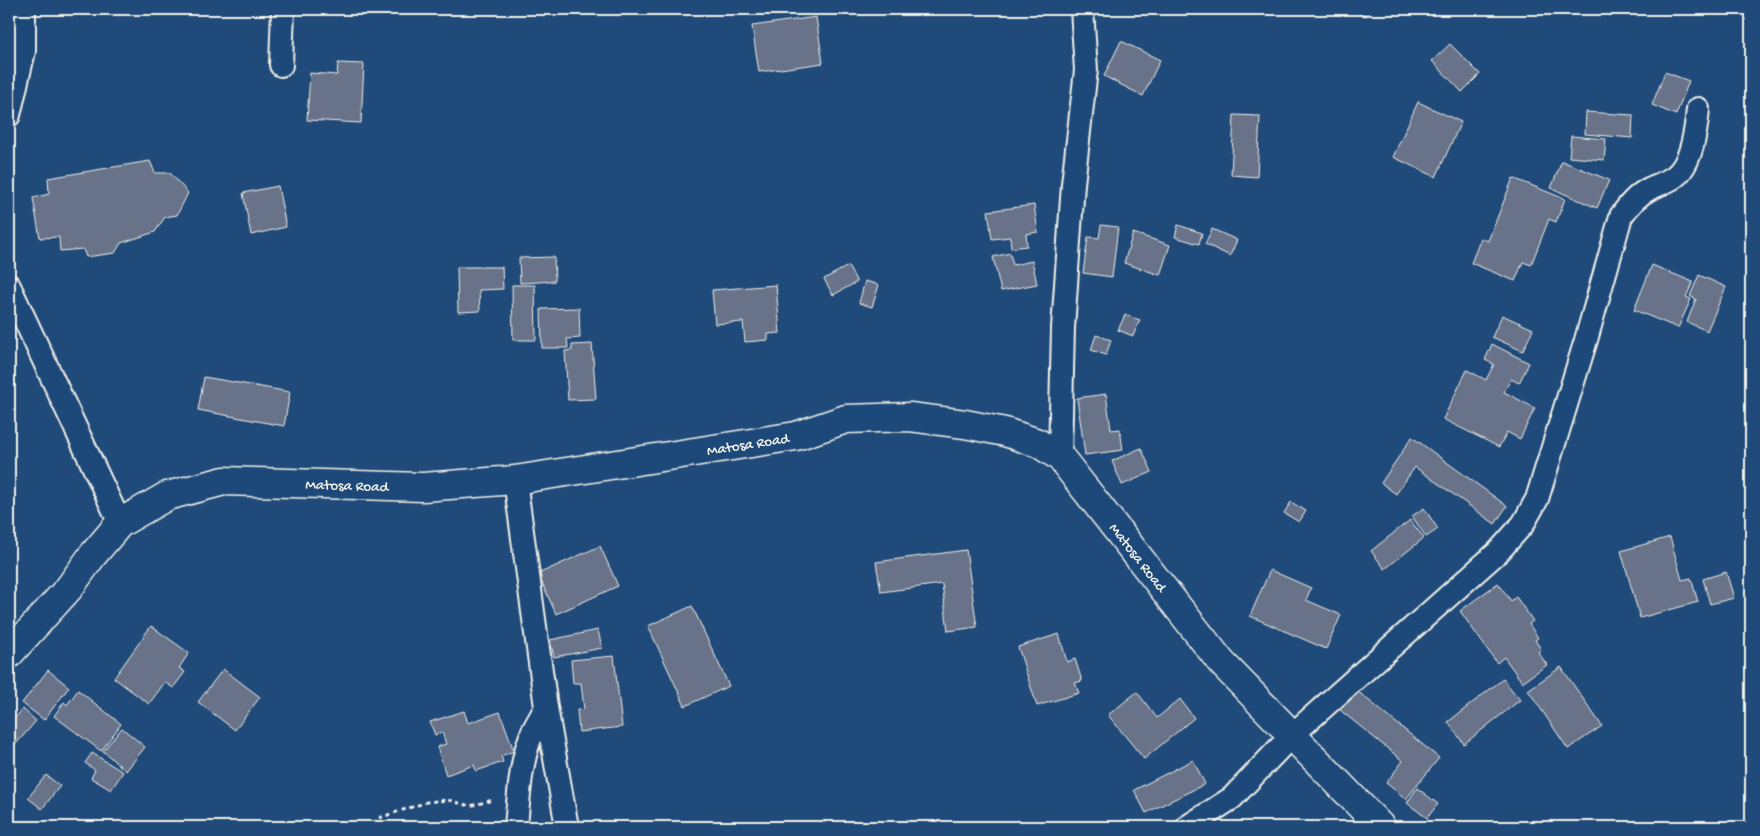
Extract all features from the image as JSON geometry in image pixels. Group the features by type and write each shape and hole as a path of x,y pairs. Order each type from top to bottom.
{"street":[{"path":"9,115 24,51 24,9"},
{"path":"281,65 283,9"},
{"path":"1060,456 1063,328 1073,184 1086,70 1082,9"},
{"path":"1187,827 1232,798 1292,735 1499,551 1523,524 1537,499 1586,340 1621,216 1631,202 1646,190 1674,177 1685,163 1695,137 1698,109"},
{"path":"9,286 120,523"},
{"name":"Matosa Road","path":"9,654 69,588 92,556 120,523 166,496 224,481 423,487 515,480 796,436 846,419 910,417 965,424 1005,432 1038,444 1060,456 1221,662 1381,827"},
{"path":"515,480 546,706 567,827"},
{"path":"516,827 520,782 533,732 546,706"}],"path":[{"path":"379,818 428,802 448,800 470,806 499,799 520,782"}],"building":[{"path":"1352,9 1370,9 1366,16"},
{"path":"816,17 823,63 759,72 752,26"},
{"path":"1121,41 1160,60 1143,96 1104,76"},
{"path":"1450,44 1480,74 1462,92 1432,61"},
{"path":"338,63 364,64 361,123 307,120 310,73 337,75"},
{"path":"1665,72 1689,81 1676,115 1652,105"},
{"path":"1418,102 1461,122 1436,177 1393,157"},
{"path":"1586,112 1633,115 1632,138 1585,134"},
{"path":"1234,115 1260,116 1257,177 1231,175"},
{"path":"1571,136 1606,139 1604,160 1569,157"},
{"path":"150,161 155,173 170,173 188,193 177,215 165,217 155,232 121,243 115,253 86,257 83,249 60,251 59,237 40,238 33,198 49,194 48,178"},
{"path":"1562,161 1609,180 1597,208 1551,188"},
{"path":"1513,178 1565,199 1556,222 1549,219 1531,265 1523,262 1515,281 1471,263 1481,238 1488,241"},
{"path":"278,186 286,227 251,235 243,193"},
{"path":"1034,205 1038,232 1026,234 1027,246 1011,248 1010,237 992,239 988,211"},
{"path":"1101,225 1118,227 1112,277 1083,273 1088,237 1099,238"},
{"path":"1178,225 1202,233 1199,244 1175,237"},
{"path":"1212,229 1237,240 1230,256 1205,244"},
{"path":"1133,233 1170,245 1160,275 1124,263"},
{"path":"1010,253 1013,265 1032,261 1037,284 1001,291 993,257"},
{"path":"554,257 555,281 520,283 519,258"},
{"path":"1652,265 1693,282 1686,297 1691,299 1678,328 1634,310"},
{"path":"848,266 857,282 833,295 824,279"},
{"path":"457,267 502,267 503,289 479,290 480,311 458,312"},
{"path":"1699,275 1726,287 1707,331 1687,322 1696,299 1690,296"},
{"path":"865,281 879,285 872,307 859,303"},
{"path":"512,285 535,285 536,340 513,340"},
{"path":"776,285 780,333 768,334 768,340 745,342 743,322 715,324 712,290"},
{"path":"579,308 580,338 567,339 568,348 542,348 541,309"},
{"path":"1125,315 1140,320 1133,336 1118,330"},
{"path":"1502,315 1533,329 1523,351 1492,337"},
{"path":"1096,335 1111,340 1106,355 1091,350"},
{"path":"592,344 596,399 568,400 565,351 572,350 572,345"},
{"path":"1492,344 1529,363 1519,383 1511,379 1504,392 1535,408 1520,439 1507,432 1499,447 1443,419 1467,370 1486,380 1494,364 1485,360"},
{"path":"204,377 290,392 284,426 198,410"},
{"path":"1106,394 1111,430 1120,429 1123,450 1085,455 1077,398"},
{"path":"1412,437 1507,506 1495,524 1415,467 1396,494 1381,483"},
{"path":"1141,448 1152,472 1122,485 1112,461"},
{"path":"1291,502 1306,511 1299,522 1284,513"},
{"path":"1424,508 1438,529 1426,537 1412,516"},
{"path":"1410,520 1424,538 1385,569 1371,551"},
{"path":"1670,537 1682,580 1691,578 1698,602 1640,618 1621,551"},
{"path":"600,546 618,586 556,614 538,574"},
{"path":"966,550 977,627 948,631 942,584 881,592 876,562"},
{"path":"1270,570 1311,588 1306,600 1341,615 1326,649 1250,616"},
{"path":"1726,572 1734,598 1710,604 1703,579"},
{"path":"1498,583 1511,601 1516,597 1533,621 1529,624 1538,638 1535,640 1541,649 1538,652 1547,665 1522,682 1504,657 1497,663 1460,611"},
{"path":"692,606 729,686 685,706 648,626"},
{"path":"151,626 189,653 179,668 185,672 173,688 165,682 149,704 114,678"},
{"path":"598,630 602,648 554,657 550,640"},
{"path":"1059,634 1067,662 1075,659 1082,681 1075,683 1079,693 1037,706 1018,647"},
{"path":"614,656 622,727 579,732 577,710 584,709 581,683 573,683 571,660"},
{"path":"1561,667 1602,726 1568,749 1528,690"},
{"path":"223,669 260,697 235,730 198,702"},
{"path":"48,670 69,687 44,720 22,703"},
{"path":"1503,679 1520,700 1464,744 1448,722"},
{"path":"78,690 121,724 101,751 54,716 64,702 67,705"},
{"path":"1356,690 1439,758 1406,799 1386,783 1403,761 1340,710"},
{"path":"1137,692 1157,718 1180,699 1194,718 1144,759 1108,715"},
{"path":"23,709 36,721 9,752 9,717 13,720"},
{"path":"464,711 468,723 500,712 514,751 501,756 503,762 476,771 474,765 446,775 437,747 446,744 442,732 435,735 430,722"},
{"path":"122,728 145,747 126,771 103,751"},
{"path":"92,753 123,772 111,790 91,778 95,770 85,763"},
{"path":"1193,760 1205,784 1146,813 1134,790"},
{"path":"46,775 60,786 42,809 28,798"},
{"path":"1417,788 1438,804 1427,818 1407,803"}]}
